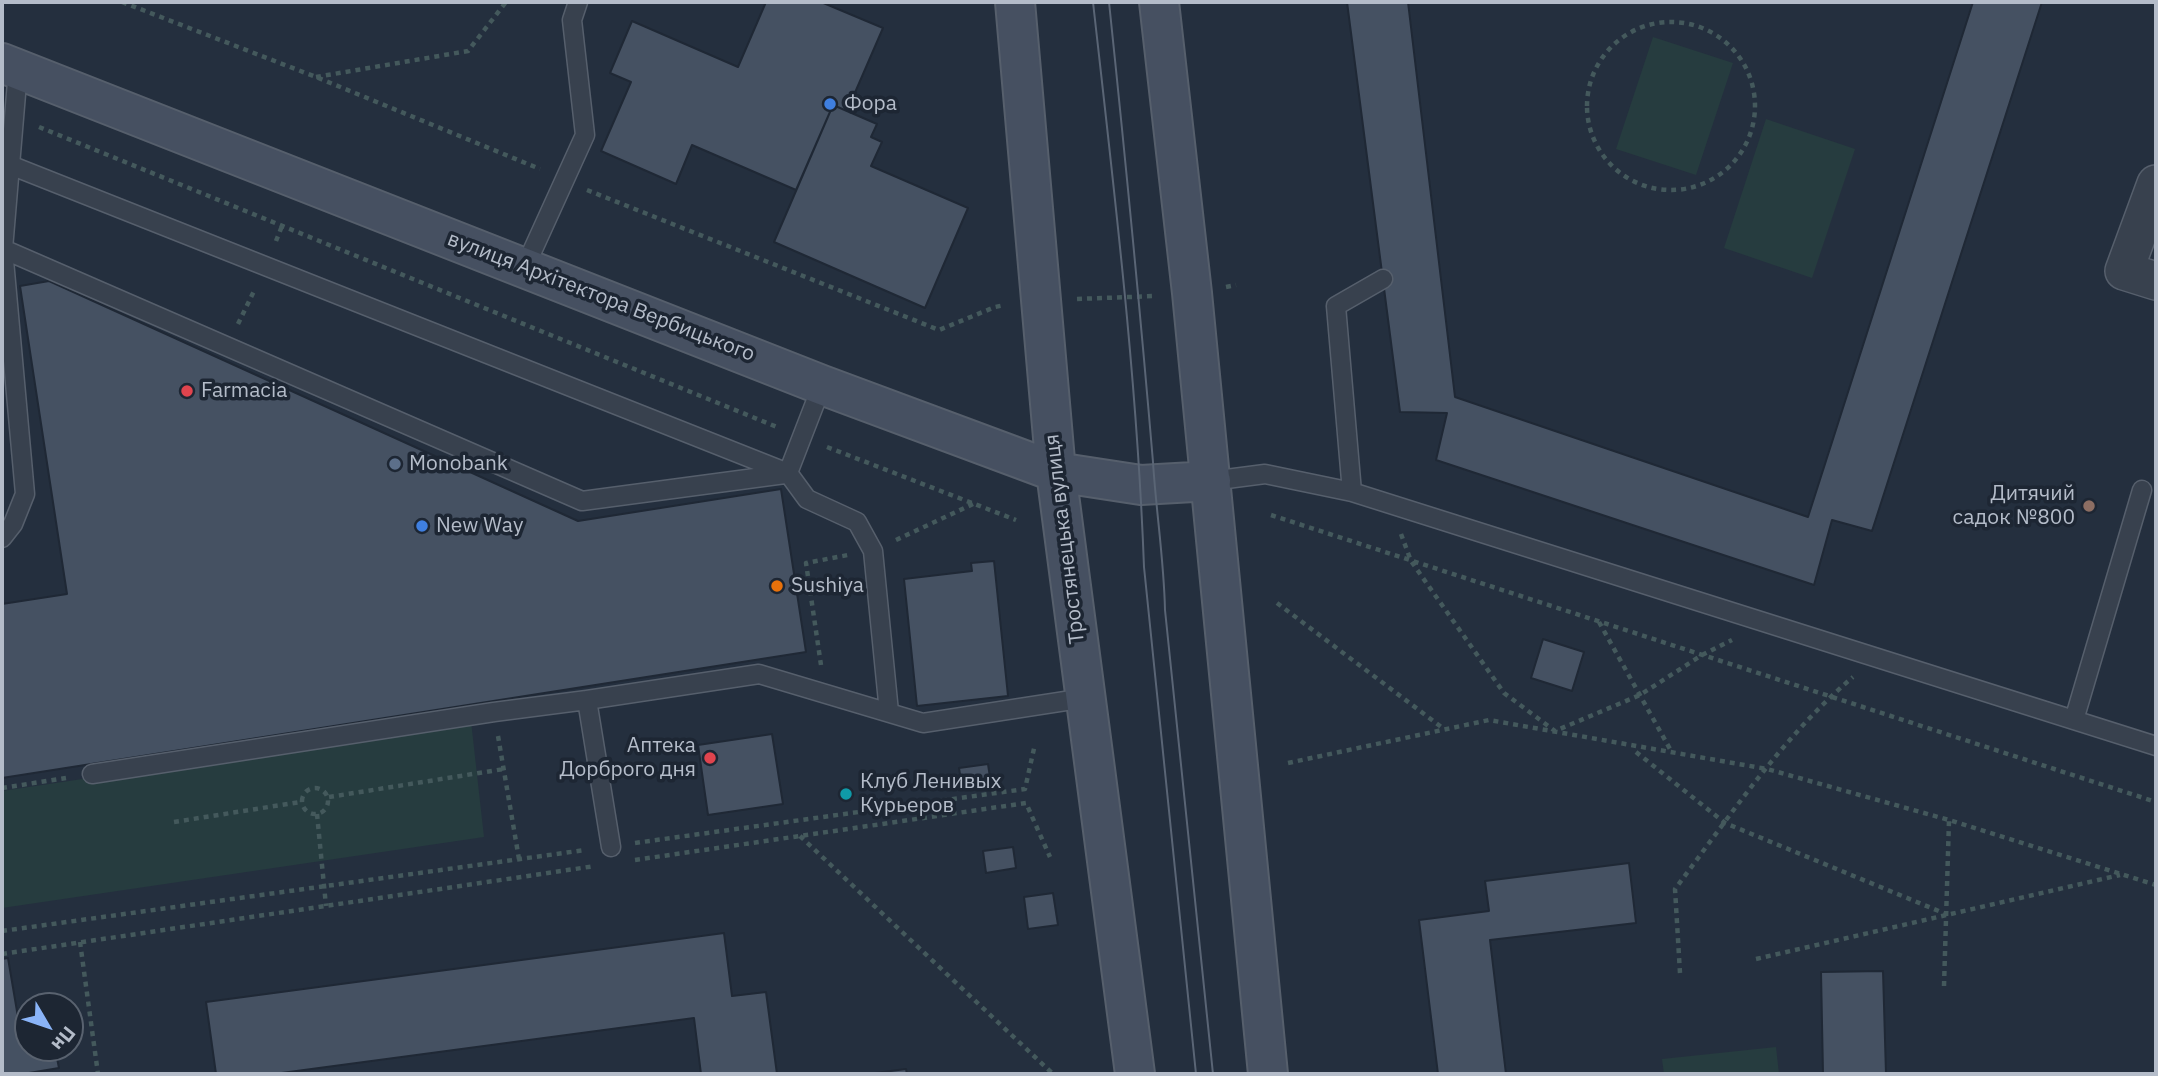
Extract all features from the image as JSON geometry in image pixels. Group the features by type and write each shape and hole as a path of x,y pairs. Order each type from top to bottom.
{"main road":[{"name":"Тростянецька вулиця","path":"1015,2 1056,472 1135,1074"},
{"path":"1159,2 1192,293 1268,1074"},
{"name":"вулиця Архітектора Вербицького","path":"10,67 822,385 1056,472 1141,485 1211,481"}],"street":[{"path":"2156,184 2124,271 2156,281"}],"lane":[{"path":"525,267 585,135 572,20 578,2"},
{"path":"2,538 13,524 25,494 3,249 14,117 10,67"},
{"path":"10,165 788,474 807,499 857,522 873,551 889,712"},
{"path":"3,249 582,501 788,474"},
{"path":"1352,492 1336,306 1383,279"},
{"path":"788,474 822,385"},
{"path":"1211,481 1265,474 1352,492 2156,746"},
{"path":"2074,720 2142,490"},
{"path":"92,774 759,674 923,723 1085,698"},
{"path":"587,700 611,846"}],"path":[{"path":"316,77 468,51 506,2"},
{"path":"1661,22 1684,23 1706,29 1724,40 1737,55 1751,82 1754,112 1751,133 1741,152 1727,168 1710,181 1690,188 1668,190 1647,187 1626,177 1608,163 1595,144 1588,122 1586,99 1592,77 1602,56 1619,40 1639,28 1661,22"},
{"path":"14,117 801,437 1016,520"},
{"path":"228,347 282,226"},
{"path":"995,307 1041,300 1192,293 1236,285"},
{"path":"1390,503 1411,561 1504,693 1555,731"},
{"path":"1271,516 2156,802"},
{"path":"1277,603 1444,730"},
{"path":"1599,622 1670,750"},
{"path":"1555,731 1640,695 1702,655 1767,623"},
{"path":"1680,973 1675,889 1767,769 1830,696 1875,658"},
{"path":"494,712 519,859"},
{"path":"1288,763 1489,720 1767,769 1949,820 2156,885"},
{"path":"2,931 1025,789 1035,744"},
{"path":"1636,752 1725,823 1946,914"},
{"path":"328,797 504,769"},
{"path":"2,788 92,774"},
{"path":"312,788 319,788 328,797 326,810 317,814 302,808 300,802 312,788"},
{"path":"174,822 300,802"},
{"path":"624,862 1026,803 1050,857"},
{"path":"317,814 326,906"},
{"path":"1944,986 1949,820"},
{"path":"800,836 1053,1074"},
{"path":"2,954 597,866"},
{"path":"1756,960 2123,874"},
{"path":"80,942 98,1074"}],"green space":[{"path":"1653,37 1733,63 1696,175 1616,149"},
{"path":"1766,119 1855,149 1812,278 1724,248"},
{"path":"471,721 484,837 2,908 2,791"},
{"path":"1776,1047 1779,1074 1664,1074 1662,1059"}],"building":[{"path":"766,2 821,2 883,28 847,111 833,105 796,190 692,145 676,184 601,151 631,82 610,73 632,21 738,67"},
{"path":"1347,2 1408,2 1455,397 1808,517 1973,2 2042,2 1872,531 1832,520 1814,585 1436,460 1447,413 1400,412"},
{"path":"833,105 877,124 871,137 882,142 871,166 968,208 925,308 774,242"},
{"name":"New Way","path":"49,281 578,521 781,489 806,652 2,778 2,604 67,594 20,286"},
{"path":"994,561 1008,696 917,706 904,579 972,571 971,563"},
{"path":"1543,639 1584,652 1572,691 1531,678"},
{"path":"772,734 783,804 708,815 698,745"},
{"path":"988,764 991,784 962,788 959,768"},
{"path":"1013,847 1016,868 986,873 983,851"},
{"path":"1629,863 1636,923 1490,940 1506,1074 1438,1074 1419,920 1489,911 1485,881"},
{"path":"1053,893 1058,925 1028,929 1024,897"},
{"path":"724,933 732,996 766,992 777,1074 701,1074 694,1018 274,1074 216,1074 206,1002"},
{"path":"8,958 14,994 14,1062 58,1062 59,1068 23,1074 2,1074 2,959"},
{"path":"1883,971 1886,1074 1823,1074 1821,972"},
{"path":"906,1069 907,1074 868,1074"}],"tram line":[{"path":"1093,2 1124,284 1144,567 1196,1074"},
{"path":"1109,2 1143,347 1165,610 1213,1074"}],"place":[{"name":"Фора","path":"830,104"},
{"name":"Farmacia","path":"187,391"},
{"name":"Monobank","path":"395,464"},
{"name":"Дитячий садок №800","path":"2089,506"},
{"name":"New Way","path":"422,526"},
{"name":"Sushiya","path":"777,586"},
{"name":"Аптека Дорброго дня","path":"710,758"},
{"name":"Клуб Ленивых Курьеров","path":"846,794"}]}
